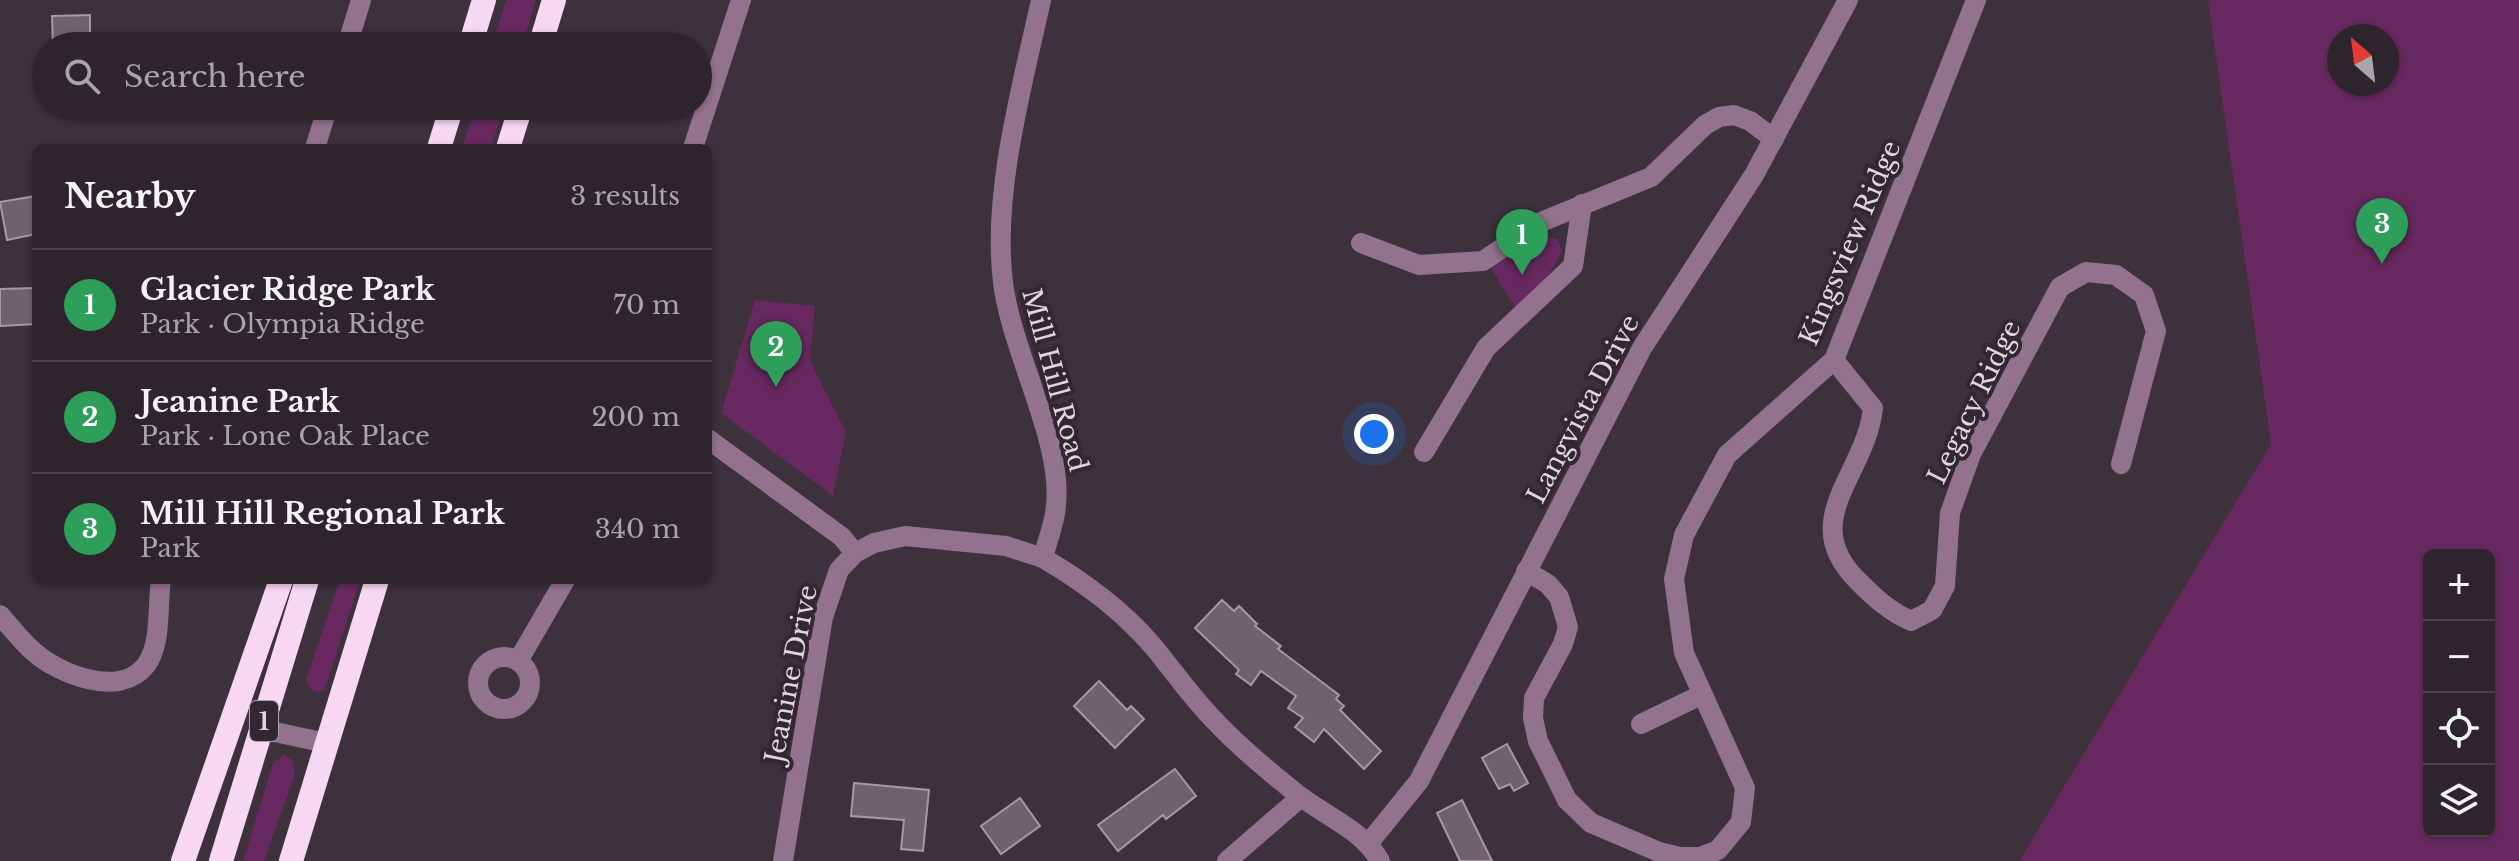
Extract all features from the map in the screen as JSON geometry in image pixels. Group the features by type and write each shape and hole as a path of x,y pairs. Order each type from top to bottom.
{"highway":[{"path":"474,32 484,0"},
{"path":"544,32 554,0"},
{"path":"440,144 448,120"},
{"path":"509,144 517,120"},
{"path":"183,861 280,584"},
{"name":"1","path":"221,861 306,584"},
{"path":"291,861 376,584"}],"street":[{"path":"351,32 361,0"},
{"path":"712,89 741,0"},
{"name":"Mill Hill Road","path":"1041,0 1007,176 1001,240 1002,281 1009,318 1056,476 1056,507 1043,558"},
{"name":"Langvista Drive","path":"1374,852 1419,781 1642,348 1774,139 1848,0"},
{"name":"Kingsview Ridge","path":"1526,571 1548,584 1559,597 1568,627 1563,644 1534,698 1533,718 1538,741 1567,800 1591,823 1680,857 1700,857 1718,850 1733,836 1745,806 1745,788 1701,695 1684,653 1677,624 1674,579 1684,535 1727,455 1834,360 1976,0"},
{"path":"1361,243 1419,265 1483,261 1541,222 1651,177 1705,125 1719,117 1734,115 1750,121 1774,139"},
{"path":"316,144 324,120"},
{"path":"694,144 702,120"},
{"path":"1424,452 1486,348 1573,266 1582,204"},
{"name":"Legacy Ridge","path":"1834,360 1873,408 1870,434 1836,505 1830,533 1841,564 1887,610 1911,621 1932,610 1945,586 1950,513 1971,454 2060,287 2086,272 2116,275 2144,295 2156,331 2121,464"},
{"path":"712,442 842,537 855,553 874,543 905,536 1006,546 1043,558 1082,581 1150,643 1212,718 1251,757 1374,852"},
{"name":"Jeanine Drive","path":"783,861 823,617 839,570 855,553"},
{"path":"0,615 35,653 56,667 77,677 121,681 146,665 153,651 161,584"},
{"path":"518,661 563,584"},
{"path":"1641,724 1701,695"},
{"path":"261,729 326,743"},
{"path":"1227,861 1301,797"}],"shaded area":[{"path":"506,0 536,0 526,32 496,32"},
{"path":"2208,0 2519,0 2519,861 2019,861 2271,444"},
{"path":"471,120 500,120 492,144 463,144"},
{"path":"1541,236 1558,239 1562,252 1545,281 1515,307 1490,267"},
{"path":"755,300 815,306 810,361 846,432 833,496 721,413"},
{"path":"339,584 359,584 325,690 317,692 310,689 306,679"},
{"path":"284,755 292,760 295,775 264,861 243,861 273,763"}],"building":[{"path":"90,15 90,32 53,32 52,16"},
{"path":"32,197 32,235 7,240 0,202"},
{"path":"32,288 32,324 0,326 0,289"},
{"path":"1222,600 1234,611 1239,606 1257,624 1255,626 1281,646 1278,649 1339,695 1336,699 1344,706 1340,710 1381,751 1364,769 1324,729 1314,742 1295,727 1303,718 1288,708 1296,696 1261,671 1251,685 1236,674 1239,670 1195,628"},
{"path":"1099,681 1127,710 1131,706 1144,719 1115,748 1074,706"},
{"path":"1507,744 1528,783 1514,791 1510,784 1499,789 1482,758"},
{"path":"1175,769 1196,796 1166,819 1163,815 1118,851 1098,825"},
{"path":"854,783 929,790 923,851 901,849 904,820 851,816"},
{"path":"1020,798 1040,826 1001,854 981,826"},
{"path":"1462,800 1492,861 1460,861 1437,813"}],"place":[{"name":"Mill Hill Regional Park","path":"2382,264"},
{"name":"Glacier Ridge Park","path":"1522,275"},
{"name":"Jeanine Park","path":"776,387"}]}
